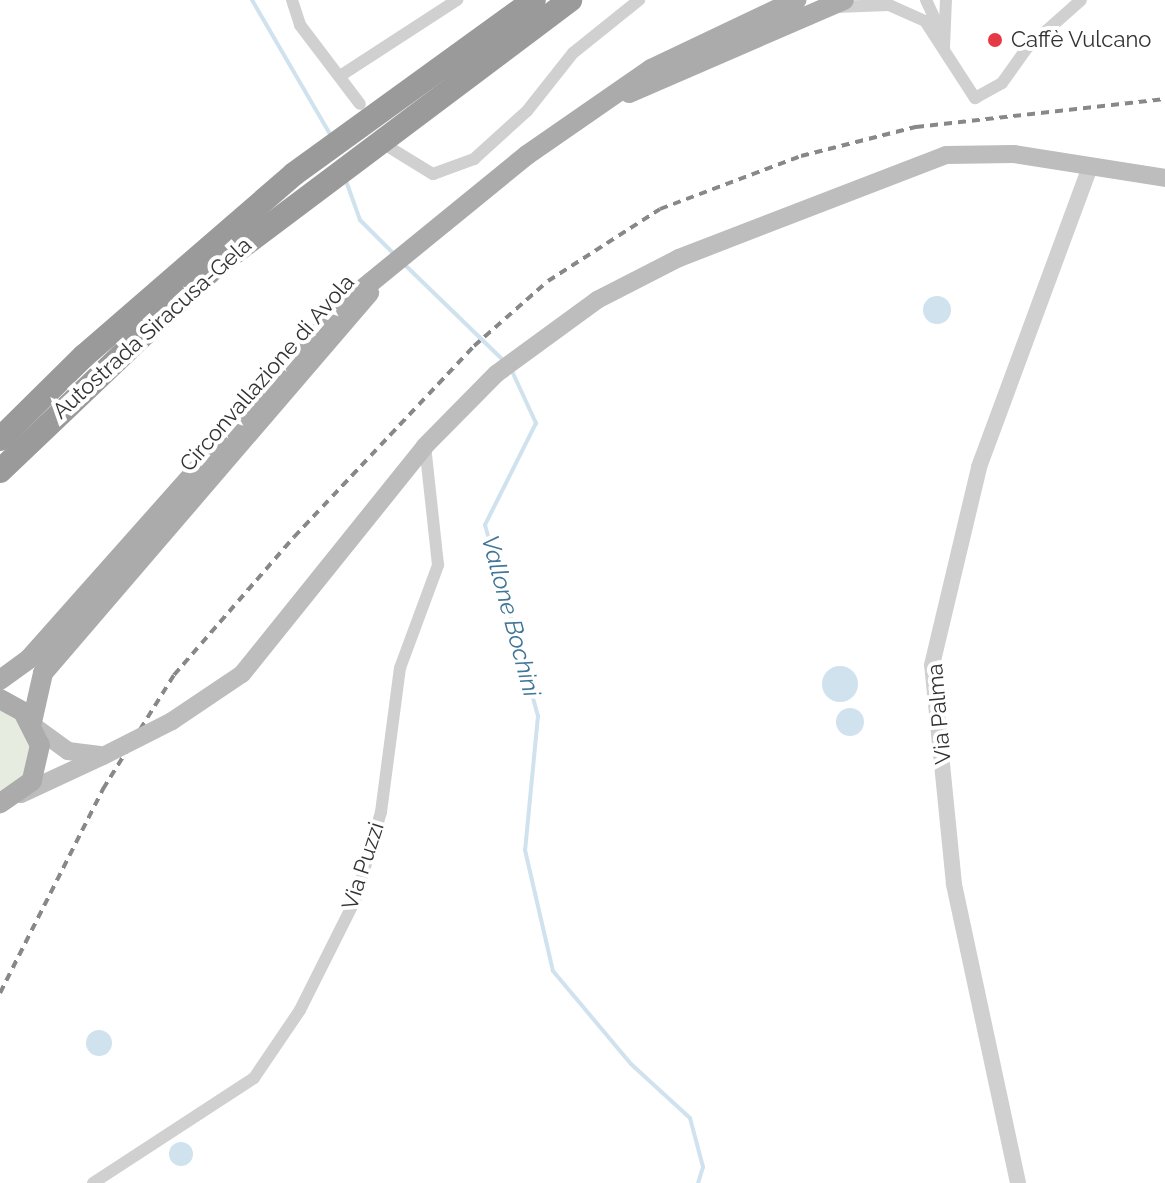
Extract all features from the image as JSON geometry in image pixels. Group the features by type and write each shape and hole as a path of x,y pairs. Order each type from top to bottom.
{"highway":[{"path":"301,183 534,0"},
{"path":"348,147 570,0"},
{"name":"Autostrada Siracusa-Gela","path":"0,439 84,356 301,183"},
{"name":"Autostrada Siracusa-Gela","path":"0,471 301,183"}],"main road":[{"path":"384,273 527,155 614,99 651,69 796,0"},
{"path":"614,99 835,4"},
{"path":"6,801 172,721 242,674 425,446 496,374 597,300 679,258 900,168 975,152 1165,178"},
{"name":"Circonvallazione di Avola","path":"0,680 29,659 288,359 384,273"},
{"name":"Circonvallazione di Avola","path":"6,801 39,764 34,725 43,673 384,273"},
{"path":"0,699 68,751 103,756"}],"street":[{"path":"292,0 300,25 360,104"},
{"path":"340,76 457,0"},
{"path":"392,149 433,174 474,159 573,53 639,0"},
{"path":"917,0 941,40"},
{"path":"926,0 966,92 987,95 1081,0"},
{"path":"941,40 946,0"},
{"path":"835,4 889,5 941,40"},
{"name":"Via Palma","path":"1018,1183 954,884 932,665 979,467 1090,167"},
{"name":"Via Puzzi","path":"93,1183 254,1078 300,1010 356,898 381,812 400,668 438,565 425,446"}],"shaded area":[{"path":"0,708 12,713 32,749 23,778 0,794"}],"water":[{"path":"937,296 947,300 951,310 947,320 937,324 927,320 923,310 927,300"},
{"path":"840,666 852,672 858,684 852,696 840,702 828,696 822,684 828,672"},
{"path":"850,708 860,712 864,722 860,732 850,736 840,732 836,722 840,712"},
{"path":"99,1030 108,1034 112,1043 108,1052 99,1056 90,1052 86,1043 90,1034"},
{"path":"181,1142 190,1145 193,1154 190,1163 181,1166 172,1163 169,1154 172,1145"}],"waterway":[{"name":"Vallone Bochini","path":"252,0 331,136"},
{"name":"Vallone Bochini","path":"345,178 360,220 393,253"},
{"name":"Vallone Bochini","path":"405,265 505,362"},
{"name":"Vallone Bochini","path":"511,369 536,423 485,525 538,716 525,850 553,971 631,1064 690,1118 703,1167 698,1183"}],"railway":[{"path":"0,993 103,789 174,675 294,537 474,346 548,281 660,209 801,156 916,127 1165,99"}],"place":[{"name":"Caffè Vulcano","path":"995,40"}]}
